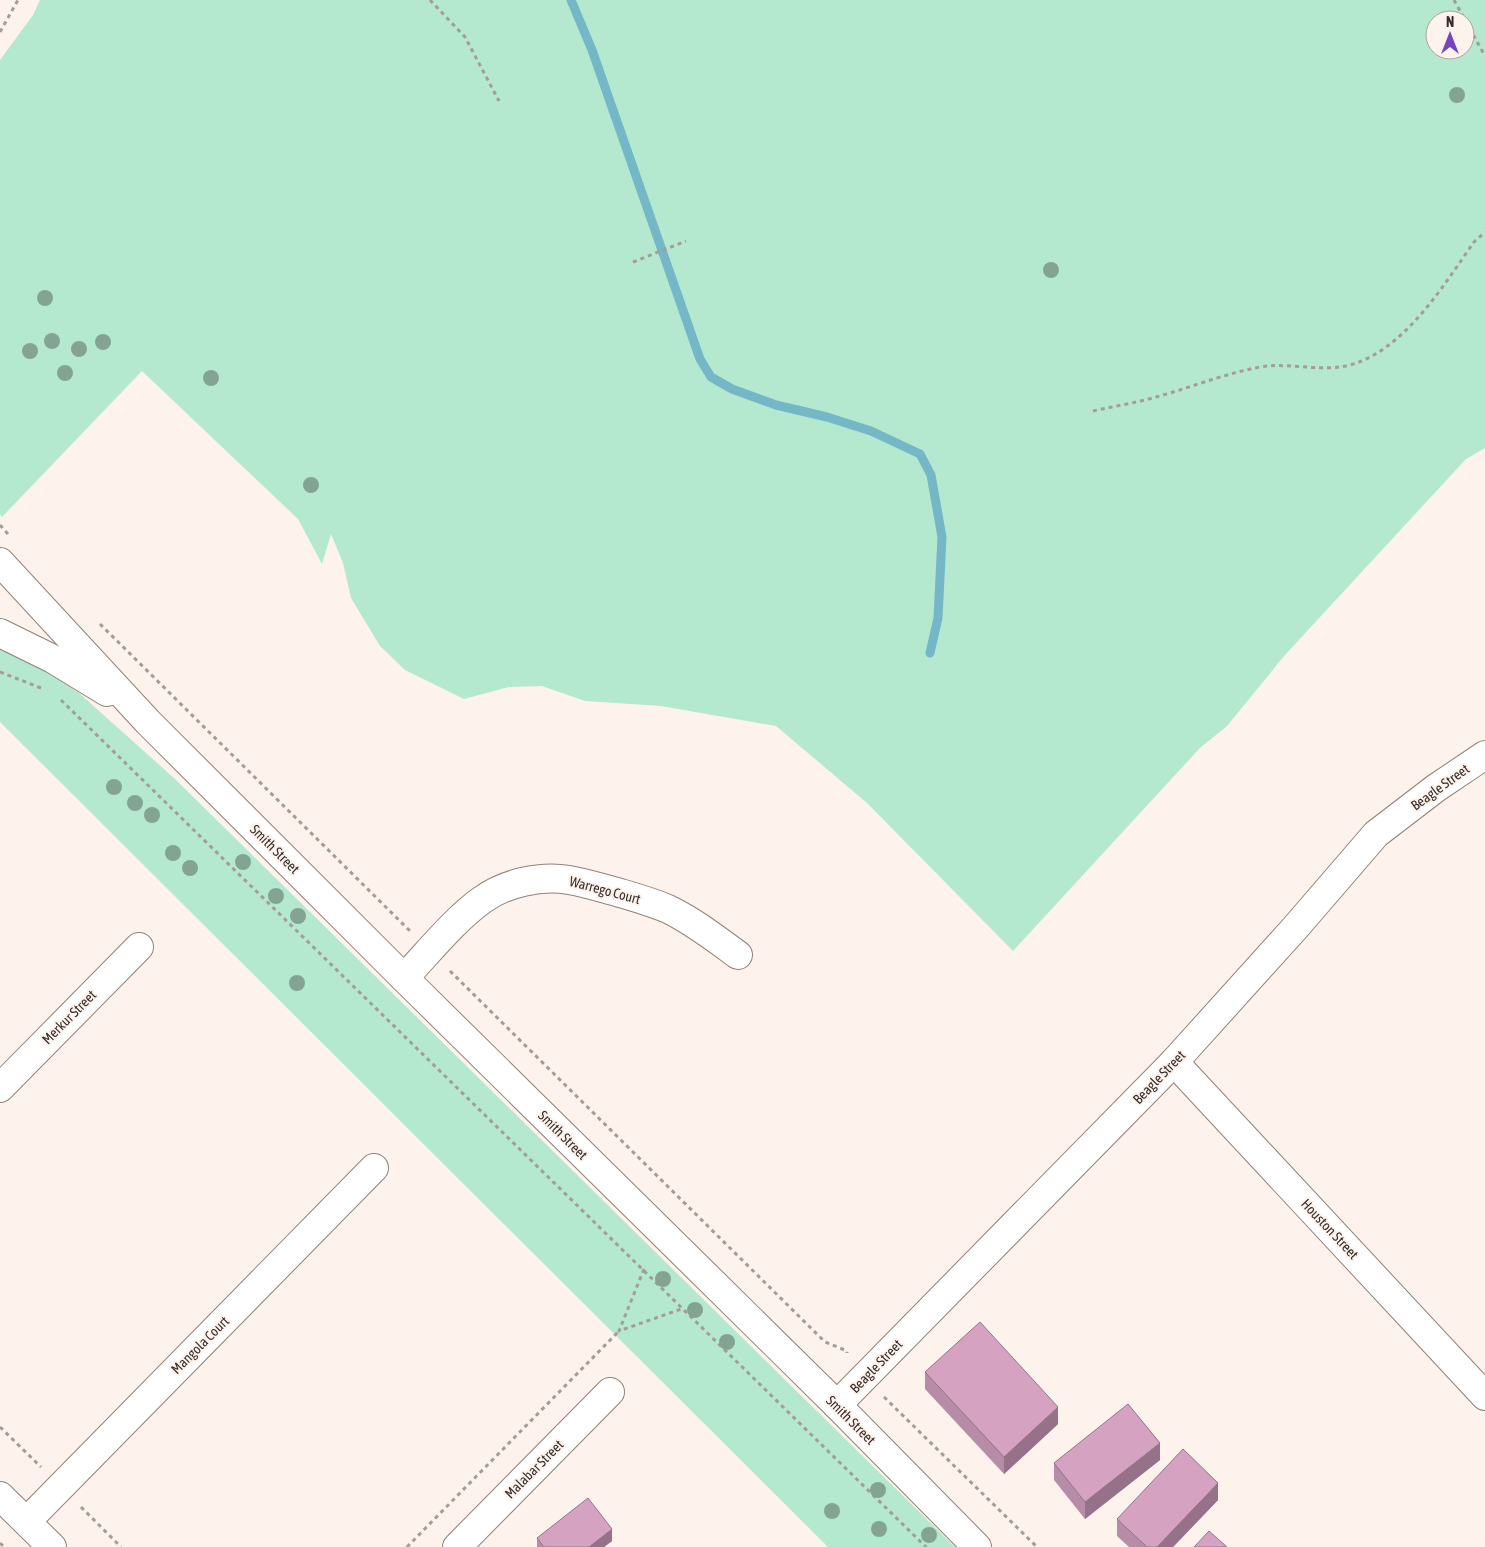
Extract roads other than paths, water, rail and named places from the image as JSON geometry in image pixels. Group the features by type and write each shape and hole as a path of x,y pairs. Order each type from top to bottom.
{"street":[{"name":"Smith Street","path":"0,562 148,722 977,1547"},
{"name":"Smith Street","path":"0,632 91,681 148,722"},
{"name":"Beagle Street","path":"837,1406 1174,1062 1295,928 1376,834 1436,788 1485,755"},
{"name":"Warrego Court","path":"404,978 469,910 483,899 502,889 545,879 568,880 596,886 668,909 693,923 738,955"},
{"name":"Merkur Street","path":"0,1088 139,948"},
{"name":"Houston Street","path":"1174,1062 1485,1396"},
{"name":"Mangola Court","path":"26,1521 374,1168"},
{"name":"Malabar Street","path":"457,1547 610,1392"},
{"path":"0,1496 52,1547"}],"waterway":[{"path":"571,0 592,50 700,359 711,377 732,389 776,405 827,417 871,431 920,454 931,475 942,537 938,618 930,653"}]}
